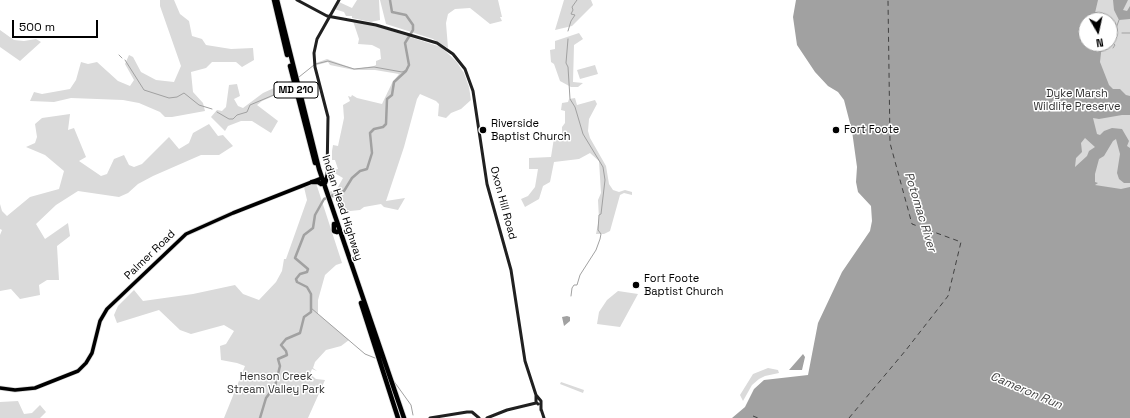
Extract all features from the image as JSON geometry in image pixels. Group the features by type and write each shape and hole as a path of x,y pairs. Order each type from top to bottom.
{"highway":[{"name":"Indian Head Highway","path":"274,0 309,144 391,380 401,418"},
{"name":"Indian Head Highway","path":"278,2 321,180 326,188 334,224 382,368 401,418"},
{"path":"326,188 325,181 328,175"},
{"path":"312,182 318,182 321,180"}],"main road":[{"name":"Oxon Hill Road","path":"297,0 330,16 364,22 437,43 446,48 460,61 470,78 486,181 511,270 521,329 524,358 538,402"},
{"path":"321,180 328,175 328,117 314,64 316,42 339,0"},
{"name":"Palmer Road","path":"0,388 15,390 31,389 71,375 83,367 92,353 100,321 106,311 186,234 237,211 312,182"},
{"path":"487,418 538,402 544,418"},
{"path":"430,418 469,412 479,418"}],"green space":[{"path":"160,0 174,0 180,14 189,21 192,36 202,39 206,45 231,49 253,48 254,60 242,67 236,62 212,62 206,68 191,72 193,92 203,103 205,111 165,117 160,112 139,103 123,100 71,98 54,102 30,101 34,92 42,94 70,89 76,80 81,62 88,64 97,62 118,81 130,86 134,80 125,64 129,55 133,57 141,72 156,80 174,82 181,66 160,6"},
{"path":"357,0 379,0 380,20 371,22 352,18 352,16 346,16 344,12 334,9 339,2 352,8"},
{"path":"380,0 498,0 502,17 500,17 502,21 490,24 470,8 455,9 448,14 446,23 448,48 433,39 386,24"},
{"path":"564,0 591,0 593,5 572,26 555,30"},
{"name":"Dyke Marsh Wildlife Preserve","path":"1016,0 1130,0 1130,237 1064,189"},
{"path":"353,21 376,26 441,47 456,61 464,73 469,87 471,100 461,109 451,113 446,118 438,116 439,104 436,101 420,94 417,99 404,147 386,201 405,198 398,210 384,207 381,204 364,207 360,210 340,212 344,209 339,197 331,198 329,192 337,189 343,178 331,171 338,169 335,160 332,160 332,151 333,145 338,146 344,118 343,105 350,101 348,96 351,97 352,95 357,98 382,104 392,83 399,74 375,70 354,70 330,65 328,62 317,65 316,63 327,59 355,69 374,66 376,65 376,61 381,59 380,49 372,45 358,44 359,39"},
{"path":"0,30 14,40 24,41 36,39 41,42 20,61 0,47"},
{"path":"579,33 583,39 574,45 573,82 583,83 578,87 571,87 560,81 554,64 551,62 550,50 555,49 555,41"},
{"path":"595,65 598,74 580,79 577,70"},
{"path":"237,84 240,96 234,99 238,106 243,108 263,93 274,88 279,91 276,95 262,101 257,105 278,121 271,133 252,121 241,121 228,126 225,131 211,117 217,110 222,111 226,107 229,85"},
{"path":"575,98 577,105 595,100 597,104 589,119 588,131 590,138 606,166 609,184 613,190 619,192 625,190 632,192 632,195 624,193 620,195 610,231 604,234 596,234 599,219 598,200 601,193 599,161 590,153 579,159 554,162 550,182 543,186 539,199 525,207 521,199 528,196 535,187 538,169 529,169 529,158 551,157 554,138 562,136 562,127 565,123 565,111 561,110 562,103 568,102 569,99"},
{"path":"70,114 68,130 74,128 86,157 79,161 101,176 107,174 114,159 124,155 129,165 134,167 142,164 169,137 179,149 189,143 193,133 209,124 218,136 223,135 233,146 219,155 201,155 153,176 138,184 128,193 119,197 78,191 56,205 36,224 45,239 68,223 70,236 57,246 59,280 47,280 39,285 40,295 20,299 11,289 0,291 0,235 2,230 0,229 0,204 2,211 7,216 30,197 59,189 64,171 45,155 26,147 35,143 37,137 35,124 42,118"},
{"name":"Henson Creek Stream Valley Park","path":"316,183 342,263 336,265 325,275 318,300 318,314 349,340 341,346 326,350 315,362 313,368 317,371 312,369 310,374 316,379 325,380 308,418 224,418 245,366 221,360 220,346 226,344 234,331 224,325 191,334 180,330 159,310 117,323 114,315 118,306 134,290 143,301 193,294 235,285 243,294 259,300 276,282 282,271 284,259 286,259 307,200 304,187"},
{"path":"618,291 638,294 620,327 597,324 599,312 607,300"},
{"path":"768,368 778,370 779,373 759,379 752,385 743,401 740,395 753,374"},
{"path":"561,382 584,390 583,393 560,384"},
{"path":"18,401 24,414 32,413 40,405 46,412 40,418 0,418 0,402"}],"water":[{"path":"796,0 1098,0 1095,12 1078,12 1078,52 1101,52 1100,62 1109,85 1113,89 1120,89 1126,95 1130,96 1130,115 1099,119 1093,118 1097,134 1100,135 1104,131 1112,128 1122,129 1129,141 1127,146 1130,148 1130,183 1124,183 1119,179 1117,173 1120,154 1116,139 1113,141 1104,156 1099,159 1095,174 1095,182 1098,183 1095,185 1121,189 1130,187 1130,418 732,418 745,407 754,389 764,380 808,375 818,323 842,272 870,231 872,221 871,206 858,192 856,182 857,167 852,131 844,100 838,92 828,86 815,72 797,45 793,17","holes":["1085,138 1095,147 1089,151 1087,156 1075,167 1076,158 1082,152 1081,143"]},
{"path":"1113,0 1128,0 1123,10 1127,11 1130,6 1130,19 1119,20 1118,12 1115,12"},
{"path":"562,317 570,317 570,321 564,326"},
{"path":"803,354 805,357 802,370 789,370"}],"waterway":[{"path":"260,418 266,398 275,386 280,366 278,359 287,355 286,351 281,345 286,339 300,333 304,317 311,312 311,294 307,287 297,282 296,279 300,274 307,272 308,269 295,258 304,235 313,228 315,215 324,199 344,191 352,178 360,171 367,169 372,153 370,133 374,129 383,127 386,124 387,99 392,95 394,82 406,71 409,65 405,43 413,30 413,25 406,15 392,12 390,0"},
{"path":"568,31 571,21 575,15 571,14 573,10 572,7 577,0"},
{"path":"1122,33 1130,33"},
{"path":"568,39 566,63 568,67 570,99 575,107 583,134 603,167 605,180 601,214 599,215 598,230 601,234 600,239 596,250 580,275 577,285 574,285 572,288 571,296"},
{"path":"119,55 122,58"},
{"path":"125,60 144,90 169,98 177,97 184,93 199,105 212,109"},
{"path":"316,64 328,61 354,69 374,67 402,72 407,70"},
{"path":"299,77 314,65"},
{"path":"217,112 229,119 233,119 237,115 247,112 250,105 276,94 276,88 283,87 289,82"},
{"path":"311,308 365,354 375,358"},
{"path":"385,359 392,377"},
{"path":"393,380 411,405 413,415"}],"ferry route":[{"path":"849,418 906,350 948,296 961,242 912,224 890,143 888,0"},
{"path":"753,416 758,418"}],"place":[{"name":"Riverside Baptist Church","path":"483,130"},
{"name":"Fort Foote","path":"836,130"},
{"name":"Fort Foote Baptist Church","path":"636,285"}],"water label":[{"name":"Potomac River","path":"920,212"},
{"name":"Cameron Run","path":"1026,391"}]}
